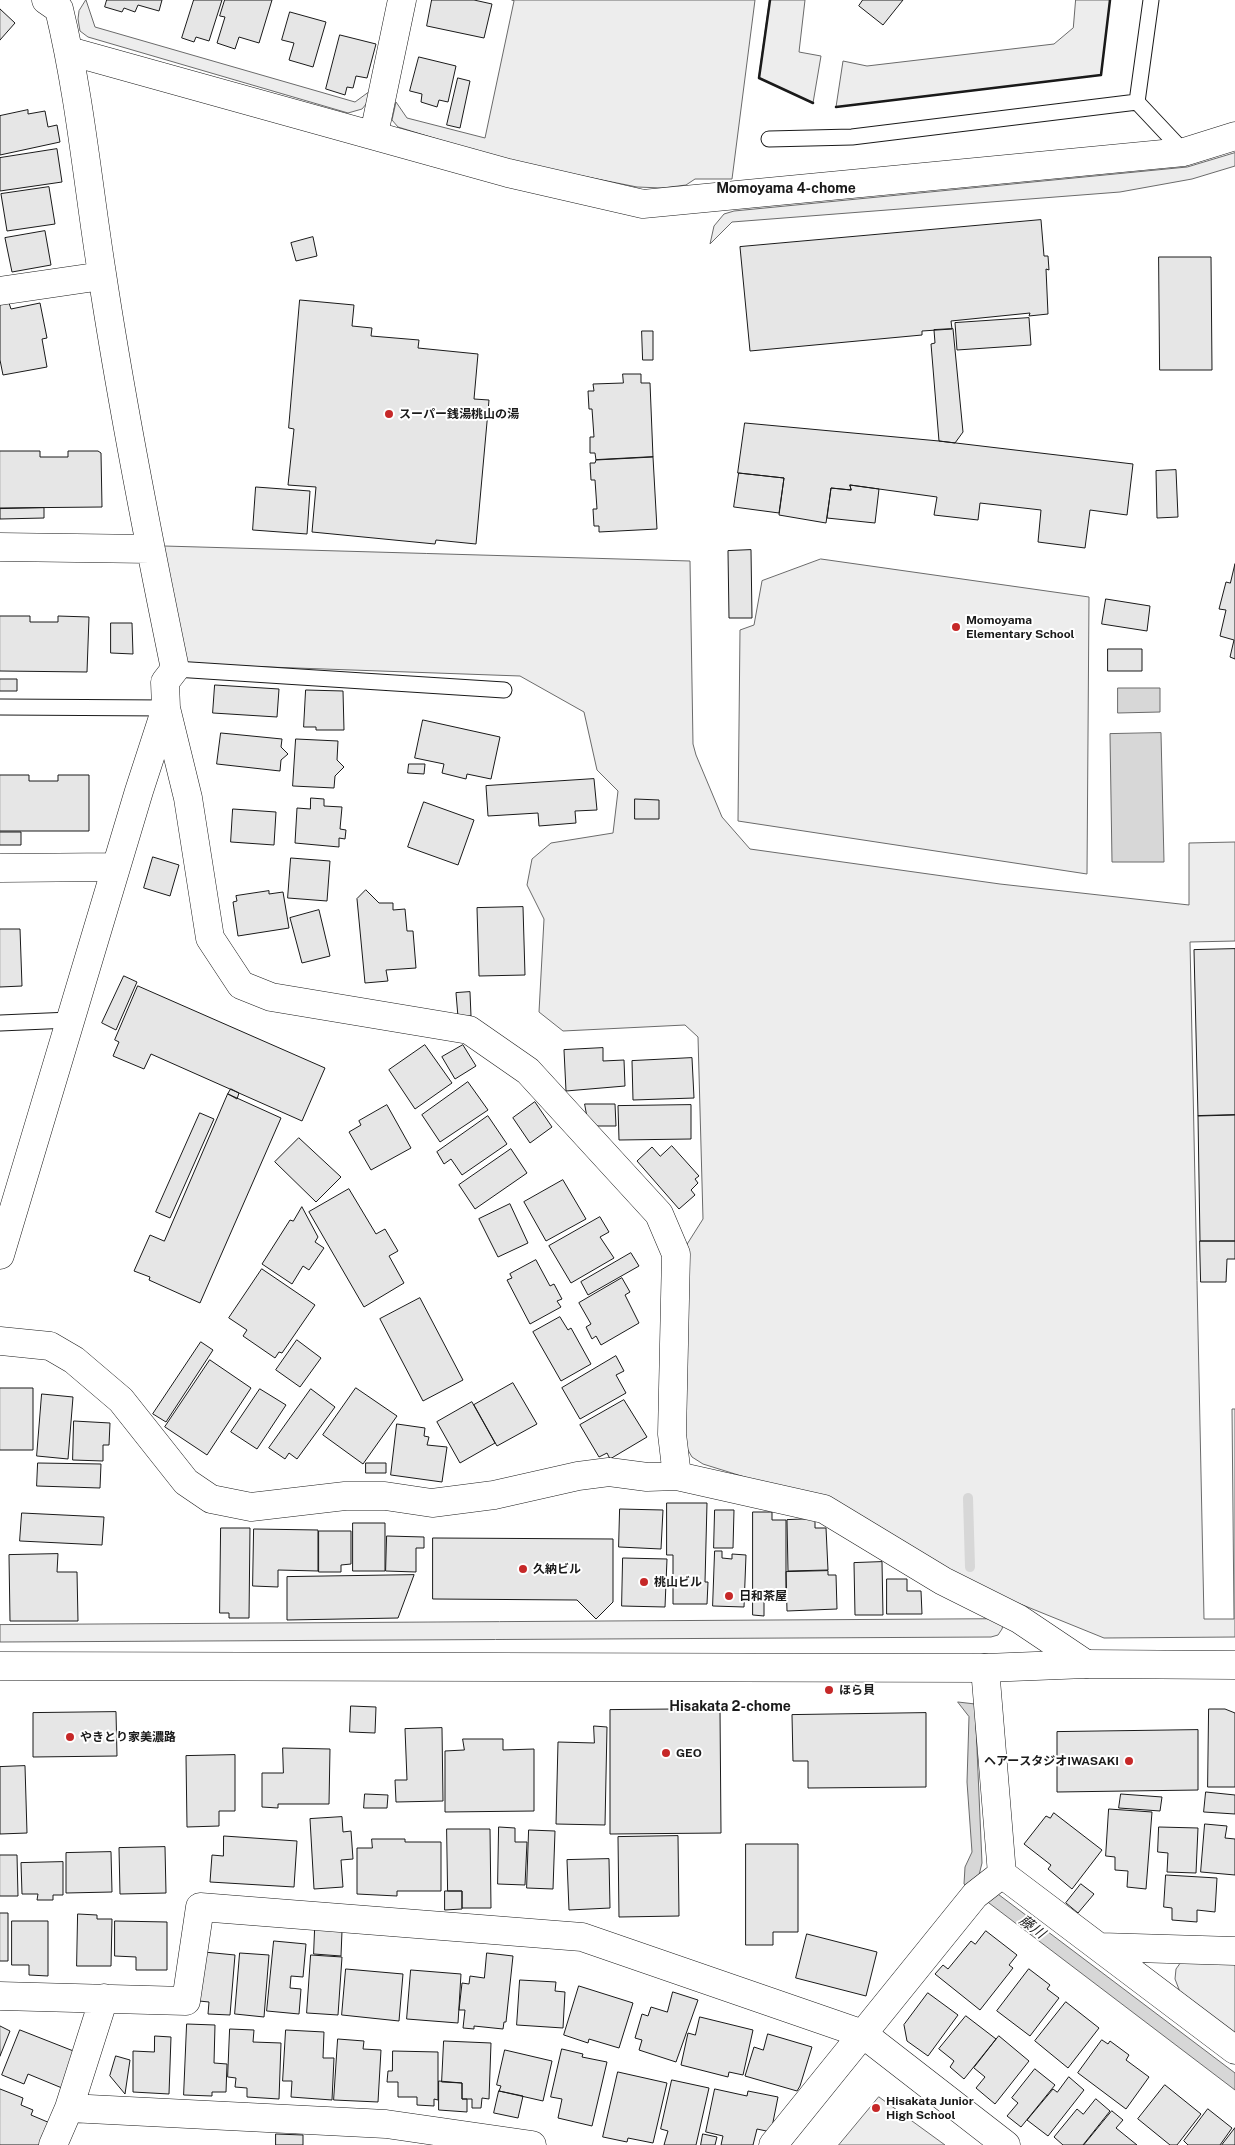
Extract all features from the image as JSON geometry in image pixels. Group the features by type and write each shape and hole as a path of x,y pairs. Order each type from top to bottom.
{"street":[{"path":"374,134 402,0"},
{"path":"58,3 69,51 102,276 150,549 175,669 165,682 166,708 188,798 210,938 241,985 271,997 469,1030 528,1071 659,1214 676,1254 672,1434 677,1476"},
{"path":"69,51 374,134 508,173 643,204 1184,152 1235,136"},
{"path":"0,291 102,276"},
{"path":"0,547 150,549"},
{"path":"0,1255 7,1213 70,1020 166,708"},
{"path":"0,868 116,867"},
{"path":"0,1341 50,1346 74,1360 121,1400 186,1482 211,1499 251,1507 345,1496 385,1496 432,1503 494,1495 578,1476 609,1472 647,1477 677,1476 824,1509 943,1581 1019,1619 1086,1664"},
{"path":"0,1666 985,1668 1086,1664 1235,1665"},
{"path":"773,2145 988,1884 985,1668"},
{"path":"988,1884 1101,1947 1235,2050"},
{"path":"0,1996 186,2001 200,1907 582,1938 863,2034 1006,2145"},
{"path":"1101,1947 1235,1951"},
{"path":"53,2145 69,2108 104,1998"},
{"path":"69,2108 386,2124 532,2145"}],"lane":[{"path":"1136,102 1151,0"},
{"path":"769,139 852,137 1136,102"},
{"path":"1136,102 1184,152"},
{"path":"175,669 504,690"},
{"path":"0,708 166,708"},
{"path":"0,1022 70,1020"}],"shaded area":[{"path":"86,0 95,27 355,102 370,91 367,103 362,109 348,113 88,37 80,31 78,19 79,11"},
{"path":"512,0 755,0 732,179 695,179 686,185 662,188 637,187 508,161 398,127 392,120 396,102 407,118 485,138 514,1"},
{"path":"770,0 805,0 799,52 821,56 813,103 759,78"},
{"path":"1076,0 1110,0 1101,75 836,107 843,61 867,66 1054,44 1073,28"},
{"path":"1235,153 1235,166 1192,179 1120,192 732,222 710,244 714,226 724,214 734,211 1187,167"},
{"path":"164,546 690,561 693,744 722,817 750,849 1000,884 1189,905 1189,843 1235,842 1235,941 1190,942 1204,1619 1234,1619 1232,1409 1235,1409 1235,1637 1104,1638 961,1580 844,1508 703,1464 692,1457 678,1433 684,1249 703,1219 698,1037 685,1025 563,1031 539,1012 544,919 527,885 532,859 551,843 613,833 618,791 597,770 584,712 520,676 184,664"},
{"path":"821,559 1089,597 1087,874 738,821 740,630 754,625 762,581"},
{"path":"999,1619 1003,1625 1002,1629 998,1635 991,1637 0,1642 0,1625"},
{"path":"1235,1958 1235,2034 1180,1992 1175,1979 1176,1969 1181,1962"},
{"path":"879,2097 945,2145 839,2145"}],"water":[{"path":"1118,688 1160,688 1160,712 1118,713"},
{"path":"1161,733 1164,862 1112,862 1110,734"},
{"path":"958,1702 975,1704 982,1863 978,1879 1235,2073 1235,2090 964,1884 965,1867 972,1852 967,1782 969,1717"}],"building":[{"path":"107,0 162,0 159,11 138,5 135,12 124,8 122,12 105,7"},
{"path":"194,0 222,0 209,41 196,37 194,42 182,38"},
{"path":"225,0 272,0 259,43 239,37 235,49 217,43 225,17 220,16"},
{"path":"432,0 474,0 492,4 484,38 427,26"},
{"path":"863,0 903,0 883,25 859,6"},
{"path":"0,9 15,23 0,40"},
{"path":"290,12 326,22 313,67 289,60 294,43 282,40"},
{"path":"340,35 376,44 367,78 356,76 353,88 347,87 345,95 326,89"},
{"path":"419,57 456,66 448,102 439,100 437,107 421,102 422,94 410,91"},
{"path":"458,78 470,81 460,128 447,125"},
{"path":"28,110 28,114 45,111 48,127 57,125 60,142 0,155 0,116"},
{"path":"57,149 62,182 0,191 0,158"},
{"path":"49,187 55,224 7,231 1,194"},
{"path":"1041,220 1044,256 1048,256 1049,270 1046,269 1048,314 1029,316 1030,313 951,321 952,329 922,331 922,335 750,351 740,247"},
{"path":"45,231 51,265 12,272 5,238"},
{"path":"313,237 317,256 296,261 291,243"},
{"path":"1159,257 1211,257 1212,370 1160,370"},
{"name":"スーパー銭湯桃山の湯","path":"300,300 354,305 352,326 372,328 371,336 419,340 418,348 478,354 474,399 489,400 476,544 436,540 435,544 312,532 316,487 288,485 294,429 289,428"},
{"path":"9,303 11,309 40,303 47,338 42,339 47,367 3,375 0,360 0,304"},
{"path":"1029,318 1031,345 957,350 955,323"},
{"path":"953,329 963,432 955,443 939,441 931,344 935,343 934,330"},
{"path":"642,331 653,331 653,360 643,360"},
{"path":"623,374 641,374 641,383 650,383 653,457 596,460 595,453 590,453 590,437 594,437 592,409 589,409 588,391 594,391 593,384 623,383"},
{"path":"745,423 939,441 1133,464 1127,515 1090,510 1085,548 1038,542 1041,510 980,503 978,520 934,515 937,497 850,485 851,490 831,488 826,523 779,515 784,478 738,473"},
{"path":"0,451 40,451 40,457 68,457 68,451 98,451 101,453 102,507 0,508"},
{"path":"653,457 657,529 599,532 599,526 594,526 593,509 597,509 595,480 591,480 590,463 595,463 596,460"},
{"path":"1176,470 1178,517 1157,518 1156,471"},
{"path":"739,473 784,478 779,513 734,507"},
{"path":"850,485 879,489 875,523 827,518 831,488 851,490"},
{"path":"256,487 310,491 307,534 253,530"},
{"path":"44,508 44,518 0,519 0,509"},
{"path":"751,550 752,618 729,618 728,551"},
{"path":"1235,564 1235,659 1230,657 1234,640 1220,636 1226,610 1219,609 1226,582 1230,583"},
{"path":"1106,599 1150,606 1147,631 1102,624"},
{"path":"0,616 30,616 30,622 58,622 58,616 89,617 87,672 0,671"},
{"path":"111,623 132,623 133,654 111,653"},
{"path":"1108,649 1142,649 1142,671 1108,671"},
{"path":"0,679 17,679 17,691 0,691"},
{"path":"215,685 279,689 277,717 213,713"},
{"path":"306,690 343,691 344,730 316,730 316,727 304,727"},
{"path":"423,720 500,737 491,779 467,774 466,779 442,773 444,764 415,758"},
{"path":"221,733 282,739 281,747 288,754 281,760 280,771 217,764"},
{"path":"296,739 338,741 337,760 344,767 335,776 334,788 293,786"},
{"path":"409,764 425,764 424,774 408,773"},
{"path":"0,775 29,775 29,781 58,781 58,775 89,775 89,831 0,831"},
{"path":"594,779 597,810 575,811 576,823 539,826 538,813 488,816 486,786"},
{"path":"311,798 324,799 324,806 342,807 340,829 346,830 345,839 339,838 339,847 295,843 297,808 310,809"},
{"path":"635,799 659,800 659,819 635,819"},
{"path":"424,802 474,820 458,865 408,847"},
{"path":"233,809 276,812 274,845 231,842"},
{"path":"0,832 21,832 21,845 0,845"},
{"path":"153,857 179,865 170,896 144,888"},
{"path":"291,858 330,861 327,901 288,898"},
{"path":"366,890 379,903 393,903 393,910 405,909 407,931 413,931 416,968 386,970 388,981 365,983 357,899"},
{"path":"269,891 269,894 283,892 289,928 238,936 233,902 237,901 236,896"},
{"path":"523,907 525,975 479,976 477,908"},
{"path":"319,910 330,956 302,963 290,918"},
{"path":"0,929 20,929 22,986 0,987"},
{"path":"1235,949 1235,1115 1198,1116 1194,950"},
{"path":"124,976 137,982 116,1030 102,1023"},
{"path":"138,986 325,1068 302,1121 151,1054 144,1069 113,1056 119,1042 115,1040"},
{"path":"470,992 471,1016 458,1017 456,993"},
{"path":"425,1045 452,1083 415,1109 389,1070"},
{"path":"463,1045 476,1066 455,1079 442,1057"},
{"path":"603,1048 603,1061 624,1060 625,1086 566,1091 564,1050"},
{"path":"692,1058 694,1098 633,1100 632,1061"},
{"path":"468,1082 488,1110 440,1142 422,1115"},
{"path":"231,1089 239,1093 237,1099 228,1094"},
{"path":"228,1094 281,1118 200,1303 149,1280 150,1277 134,1271 150,1235 164,1241"},
{"path":"535,1102 552,1127 530,1143 513,1118"},
{"path":"585,1104 615,1104 616,1126 597,1126 587,1116"},
{"path":"387,1105 411,1148 371,1170 349,1132 361,1125 359,1121"},
{"path":"691,1105 691,1139 619,1140 618,1106"},
{"path":"200,1113 214,1119 170,1218 156,1212"},
{"path":"1235,1115 1235,1241 1200,1241 1198,1116"},
{"path":"488,1116 507,1144 462,1175 451,1159 444,1164 437,1152"},
{"path":"299,1138 341,1177 316,1202 275,1162"},
{"path":"672,1146 699,1176 695,1179 698,1183 691,1190 695,1195 679,1209 637,1161 652,1147 660,1156"},
{"path":"511,1149 527,1173 475,1209 459,1185"},
{"path":"563,1180 586,1219 546,1241 524,1202"},
{"path":"349,1189 376,1234 385,1229 398,1251 389,1256 404,1283 364,1307 309,1212"},
{"path":"510,1204 528,1243 498,1257 479,1219"},
{"path":"302,1207 318,1237 315,1242 324,1248 309,1270 303,1266 292,1284 262,1264 290,1220 293,1221"},
{"path":"600,1217 609,1232 600,1237 614,1258 571,1283 549,1246"},
{"path":"1200,1241 1235,1241 1235,1259 1227,1259 1226,1282 1201,1282"},
{"path":"631,1253 639,1266 588,1295 581,1282"},
{"path":"536,1260 550,1286 554,1284 562,1299 557,1301 561,1307 530,1324 507,1280 512,1278 510,1274"},
{"path":"262,1269 315,1305 282,1353 279,1352 275,1358 243,1336 247,1330 229,1318"},
{"path":"622,1278 630,1292 625,1295 639,1323 601,1345 596,1336 592,1339 586,1327 591,1324 579,1303"},
{"path":"420,1298 463,1380 423,1401 380,1319"},
{"path":"560,1317 568,1330 571,1328 591,1364 561,1381 533,1332"},
{"path":"297,1340 321,1358 300,1387 276,1370"},
{"path":"201,1342 213,1350 166,1422 153,1414"},
{"path":"616,1356 624,1371 616,1375 626,1393 580,1419 562,1388"},
{"path":"210,1360 251,1388 207,1455 165,1427"},
{"path":"513,1383 537,1424 497,1446 474,1405"},
{"path":"0,1388 33,1388 33,1450 0,1450"},
{"path":"356,1388 397,1416 363,1464 323,1435"},
{"path":"260,1389 286,1405 257,1449 231,1432"},
{"path":"311,1389 335,1407 297,1459 289,1453 285,1459 269,1448"},
{"path":"42,1394 73,1397 68,1459 37,1456"},
{"path":"624,1400 647,1437 610,1459 607,1453 599,1457 580,1425"},
{"path":"472,1402 495,1443 460,1463 437,1422"},
{"path":"74,1421 110,1423 109,1445 103,1445 103,1461 73,1460"},
{"path":"397,1424 425,1428 424,1436 429,1437 427,1445 447,1447 442,1482 391,1475"},
{"path":"38,1463 101,1464 100,1488 37,1486"},
{"path":"366,1463 386,1463 386,1473 366,1473"},
{"path":"667,1503 707,1503 705,1582 708,1582 707,1604 673,1604 673,1555 667,1555"},
{"path":"620,1509 663,1510 661,1549 619,1547"},
{"path":"715,1510 734,1510 733,1548 714,1548"},
{"path":"753,1512 772,1512 772,1520 786,1520 786,1599 764,1599 764,1616 753,1615"},
{"path":"22,1513 104,1517 102,1545 20,1541"},
{"path":"815,1519 815,1528 826,1528 828,1570 788,1571 787,1520"},
{"path":"353,1523 385,1523 385,1571 353,1571"},
{"path":"221,1528 250,1528 249,1618 229,1618 229,1613 220,1613"},
{"path":"254,1529 318,1530 318,1571 278,1570 278,1587 253,1586"},
{"path":"319,1531 351,1531 351,1564 341,1565 341,1572 319,1572"},
{"path":"387,1536 424,1537 424,1548 416,1548 416,1572 386,1571"},
{"name":"久納ビル","path":"433,1538 613,1539 613,1602 596,1619 577,1600 433,1599"},
{"path":"715,1551 722,1551 722,1558 732,1559 732,1554 746,1555 744,1607 713,1606"},
{"path":"58,1554 57,1572 77,1572 78,1621 10,1621 9,1555"},
{"name":"桃山ビル","path":"623,1558 667,1559 665,1607 622,1606"},
{"path":"882,1562 883,1615 855,1615 854,1563"},
{"path":"828,1571 828,1575 836,1575 837,1609 787,1611 786,1572"},
{"path":"414,1575 398,1618 287,1620 287,1577"},
{"path":"887,1579 907,1579 907,1591 921,1591 922,1614 887,1614"},
{"path":"351,1706 376,1707 375,1733 350,1732"},
{"path":"720,1709 721,1833 610,1834 610,1710"},
{"path":"1209,1709 1225,1709 1235,1713 1235,1787 1208,1787"},
{"path":"116,1712 117,1756 33,1757 33,1713"},
{"path":"926,1713 926,1787 808,1788 808,1761 793,1761 792,1715"},
{"path":"594,1726 607,1727 605,1825 556,1824 558,1742 594,1743"},
{"path":"442,1728 443,1801 396,1802 395,1780 407,1780 405,1729"},
{"path":"1198,1730 1198,1790 1057,1792 1057,1732"},
{"path":"463,1739 503,1739 503,1750 534,1749 534,1811 445,1812 445,1751 464,1750"},
{"path":"283,1748 330,1749 329,1804 278,1804 278,1808 262,1807 262,1773 283,1773"},
{"path":"235,1755 235,1811 219,1811 219,1826 187,1827 186,1756"},
{"path":"25,1766 27,1833 0,1834 0,1767"},
{"path":"1206,1792 1235,1795 1235,1814 1204,1812"},
{"path":"365,1794 388,1795 387,1808 364,1808"},
{"path":"1121,1794 1162,1797 1160,1811 1119,1808"},
{"path":"1109,1809 1152,1812 1146,1889 1127,1887 1128,1871 1115,1870 1115,1857 1106,1856"},
{"path":"1054,1813 1102,1850 1072,1889 1048,1869 1051,1865 1024,1844 1046,1816 1050,1818"},
{"path":"342,1817 343,1832 351,1831 353,1859 341,1860 343,1887 314,1889 310,1819"},
{"path":"1205,1824 1227,1826 1225,1838 1235,1839 1235,1875 1201,1872"},
{"path":"499,1827 515,1828 515,1842 527,1842 525,1885 498,1884"},
{"path":"1159,1827 1198,1828 1196,1873 1167,1872 1168,1853 1158,1852"},
{"path":"447,1829 490,1829 491,1908 462,1908 462,1891 448,1891"},
{"path":"529,1830 555,1831 553,1889 527,1888"},
{"path":"224,1836 297,1841 294,1887 210,1882 212,1855 223,1856"},
{"path":"678,1836 679,1916 619,1917 618,1837"},
{"path":"372,1839 405,1839 405,1842 441,1842 441,1891 397,1891 397,1896 357,1894 357,1848 372,1848"},
{"path":"746,1844 798,1844 798,1932 773,1932 773,1945 746,1945"},
{"path":"165,1847 166,1893 120,1894 119,1848"},
{"path":"111,1852 112,1892 66,1893 66,1853"},
{"path":"0,1855 17,1855 18,1896 0,1896"},
{"path":"609,1859 610,1908 569,1910 567,1860"},
{"path":"63,1862 63,1895 53,1895 53,1900 37,1900 38,1894 22,1894 21,1863"},
{"path":"1166,1875 1217,1878 1215,1912 1197,1910 1197,1922 1172,1920 1172,1908 1164,1907"},
{"path":"1081,1884 1094,1894 1078,1913 1066,1903"},
{"path":"445,1891 462,1891 462,1909 445,1910"},
{"path":"0,1913 8,1913 8,1961 0,1961"},
{"path":"78,1914 97,1915 97,1919 112,1919 111,1966 77,1966"},
{"path":"12,1921 48,1921 48,1976 29,1975 29,1965 12,1965"},
{"path":"115,1921 167,1922 167,1970 136,1970 136,1957 115,1956"},
{"path":"315,1929 342,1931 341,1956 314,1954"},
{"path":"986,1931 1017,1955 1009,1965 1013,1968 980,2010 935,1974 943,1965 948,1969 971,1941 975,1944"},
{"path":"807,1934 877,1952 866,1996 796,1978"},
{"path":"274,1941 306,1944 303,1977 291,1976 290,1988 301,1989 299,2014 267,2011"},
{"path":"204,1952 235,1955 230,2015 208,2014 209,2002 199,2001"},
{"path":"240,1953 269,1955 264,2017 235,2014"},
{"path":"487,1953 513,1956 506,2022 504,2022 503,2029 474,2026 474,2029 463,2028 465,2010 459,2010 462,1983 469,1984 470,1976 484,1978"},
{"path":"311,1955 342,1957 338,2015 307,2013"},
{"path":"346,1969 403,1974 399,2021 342,2015"},
{"path":"1029,1969 1050,1985 1047,1989 1059,1998 1030,2036 997,2011"},
{"path":"411,1970 461,1974 458,2023 407,2019"},
{"path":"520,1980 556,1982 555,1991 565,1992 563,2028 517,2025"},
{"path":"579,1986 633,2003 619,2048 589,2039 588,2043 564,2035"},
{"path":"673,1992 698,2000 676,2062 639,2050 642,2040 635,2038 642,2014 648,2016 651,2007 667,2012"},
{"path":"928,1993 958,2015 928,2056 907,2041 904,2025"},
{"path":"1066,2002 1099,2028 1068,2068 1035,2041"},
{"path":"966,2016 996,2039 964,2079 950,2067 954,2061 939,2049"},
{"path":"700,2017 753,2030 743,2075 729,2072 728,2077 681,2065 688,2033 695,2035"},
{"path":"187,2024 215,2025 214,2063 227,2064 226,2092 212,2092 212,2096 184,2095"},
{"path":"0,2026 10,2031 0,2056"},
{"path":"230,2029 254,2030 253,2042 281,2043 279,2099 247,2097 247,2088 235,2087 236,2078 228,2077"},
{"path":"20,2030 76,2052 62,2088 28,2074 24,2084 2,2075"},
{"path":"286,2030 324,2032 323,2058 334,2058 332,2100 291,2097 292,2081 283,2081"},
{"path":"768,2034 812,2047 797,2091 745,2076 754,2047 763,2050"},
{"path":"155,2036 171,2037 169,2094 133,2092 133,2051 154,2052"},
{"path":"999,2036 1029,2061 995,2104 976,2088 985,2077 974,2068"},
{"path":"338,2039 364,2041 363,2049 381,2050 378,2102 334,2100"},
{"path":"1102,2040 1108,2044 1110,2041 1129,2055 1126,2060 1149,2077 1126,2109 1078,2073"},
{"path":"444,2041 491,2043 489,2099 482,2098 481,2108 472,2108 472,2099 462,2099 462,2083 442,2082"},
{"path":"562,2049 583,2054 582,2057 607,2062 592,2126 558,2118 562,2099 551,2097"},
{"path":"505,2050 552,2061 543,2101 499,2091 501,2086 497,2085"},
{"path":"393,2051 438,2052 438,2100 434,2099 434,2106 417,2105 417,2097 398,2097 398,2082 387,2082 388,2071 392,2071"},
{"path":"116,2056 130,2060 125,2094 110,2076"},
{"path":"1035,2069 1055,2085 1021,2127 1007,2116 1018,2103 1012,2098"},
{"path":"618,2072 667,2083 653,2143 628,2138 627,2142 603,2137"},
{"path":"1069,2077 1084,2090 1048,2136 1027,2120 1053,2089 1057,2092"},
{"path":"672,2080 709,2088 696,2145 664,2145 668,2131 661,2129"},
{"path":"439,2081 462,2083 462,2099 467,2099 467,2112 439,2110"},
{"path":"1165,2085 1201,2114 1177,2145 1170,2145 1138,2119"},
{"path":"0,2089 23,2098 21,2105 33,2110 31,2115 50,2123 41,2145 0,2145"},
{"path":"715,2089 747,2096 748,2091 778,2097 771,2132 757,2129 753,2145 721,2145 723,2136 706,2132"},
{"path":"499,2091 523,2096 518,2118 494,2113"},
{"path":"1096,2099 1110,2111 1083,2145 1063,2145 1054,2137 1077,2109 1083,2114"},
{"path":"1208,2109 1232,2128 1220,2145 1188,2145 1184,2141"},
{"path":"1112,2111 1123,2120 1116,2128 1137,2145 1084,2145"},
{"path":"1235,2128 1235,2145 1222,2145"},
{"path":"276,2134 303,2135 303,2145 276,2145"},
{"path":"703,2134 717,2137 715,2145 701,2145"}],"waterway":[{"name":"藤川","path":"968,1498 970,1567"}],"wall":[{"path":"770,0 759,78 813,103"},
{"path":"836,107 1101,75 1110,0"}],"place":[{"name":"スーパー銭湯桃山の湯","path":"389,414"},
{"name":"Momoyama Elementary School","path":"956,627"},
{"name":"久納ビル","path":"523,1569"},
{"name":"桃山ビル","path":"644,1582"},
{"name":"日和茶屋","path":"729,1596"},
{"name":"ほら貝","path":"829,1690"},
{"name":"やきとり家美濃路","path":"70,1737"},
{"name":"GEO","path":"666,1753"},
{"name":"ヘアースタジオIWASAKI","path":"1129,1761"},
{"name":"Hisakata Junior High School","path":"876,2108"}],"district":[{"name":"Momoyama 4-chome","path":"786,189"},
{"name":"Hisakata 2-chome","path":"730,1707"}]}
